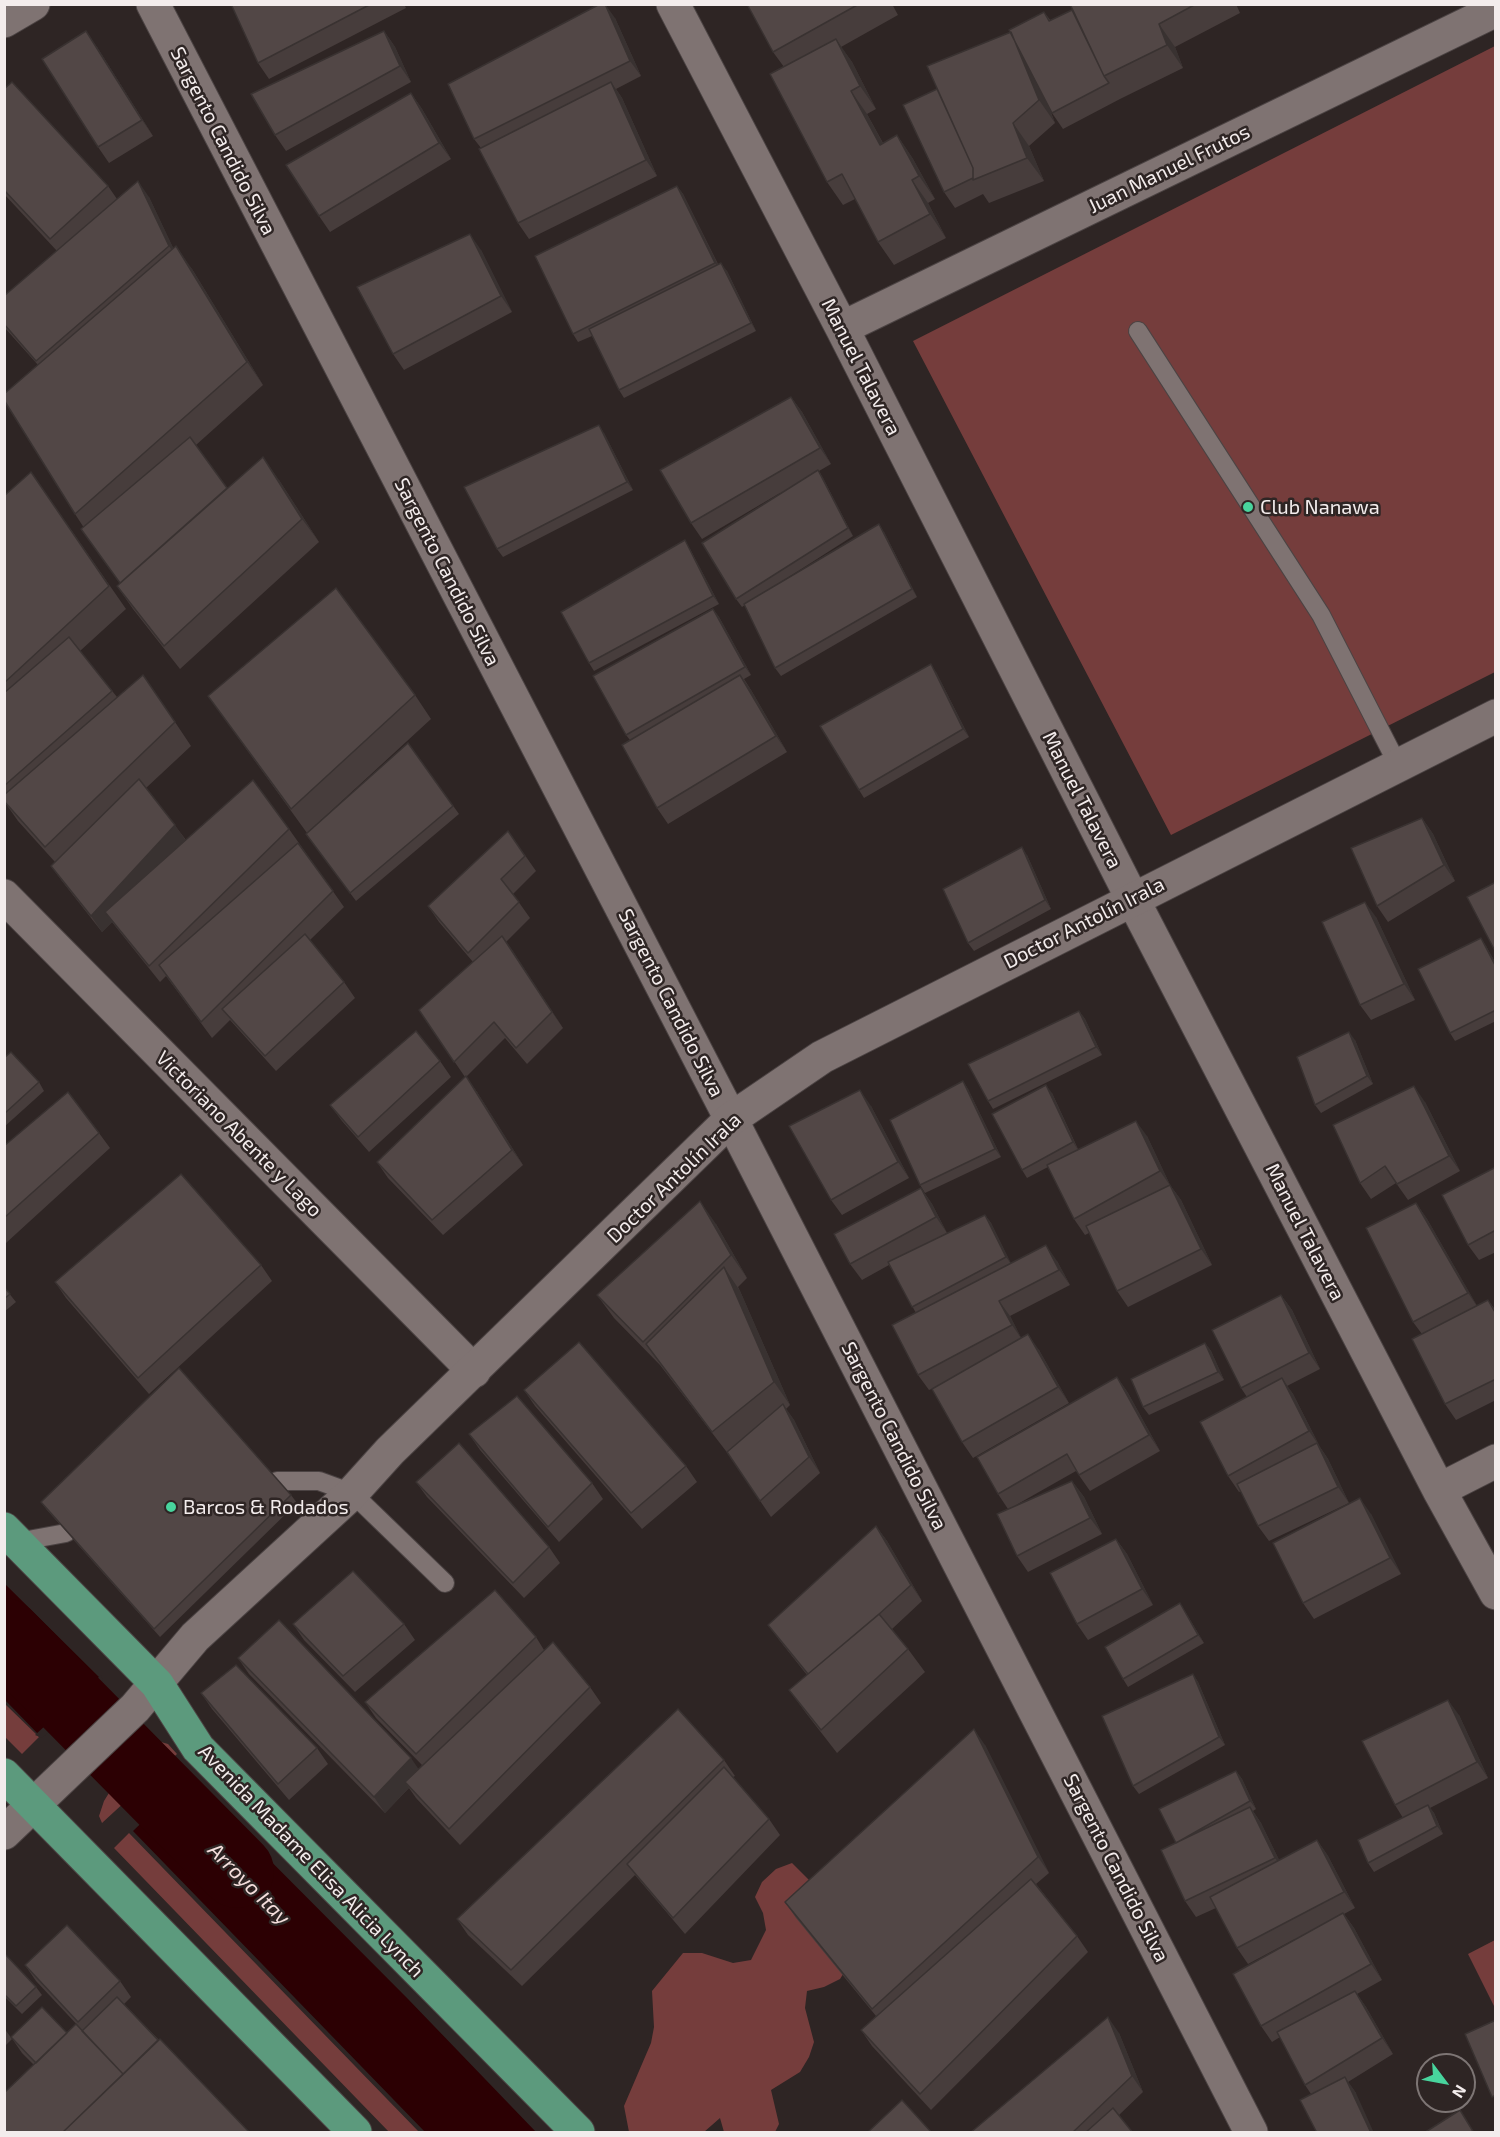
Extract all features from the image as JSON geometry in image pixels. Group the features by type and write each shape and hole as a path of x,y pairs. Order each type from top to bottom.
{"highway":[{"name":"Avenida Madame Elisa Alicia Lynch","path":"11,1535 157,1684 198,1748 578,2133"},
{"path":"4,1775 355,2133"}],"street":[{"path":"4,21 33,4"},
{"name":"Sargento Candido Silva","path":"153,4 731,1119 1251,2133"},
{"name":"Manuel Talavera","path":"673,4 842,328 1132,898 1439,1490 1496,1593"},
{"name":"Juan Manuel Frutos","path":"842,328 1496,10"},
{"name":"Doctor Antolín Irala","path":"4,1833 128,1714 157,1684 195,1637 352,1493 390,1451 731,1119 822,1057 1132,898 1496,716"},
{"name":"Victoriano Abente y Lago","path":"4,896 474,1371"},
{"path":"1439,1490 1496,1461"}],"lane":[{"path":"1138,331 1321,615 1398,765"},
{"path":"277,1481 319,1481 352,1493 445,1583"},
{"path":"11,1535 66,1533"}],"shaded area":[{"name":"Club Nanawa","path":"1495,46 1495,672 1171,835 913,341"},
{"path":"4,1703 39,1737 22,1754 5,1737"},
{"path":"161,1742 168,1744 177,1754 102,1823 99,1816 104,1801 120,1775 150,1746"},
{"path":"129,1833 419,2132 389,2132 114,1848"},
{"path":"792,1863 816,1887 850,1963 840,1979 824,1987 807,1991 805,2008 814,2042 809,2057 800,2072 771,2090 779,2124 775,2132 724,2132 720,2118 704,2132 629,2132 624,2106 651,2043 654,2027 652,1991 683,1953 702,1953 733,1963 751,1960 766,1930 763,1913 755,1897 762,1882 776,1869"},
{"path":"1495,1940 1495,2008 1468,1954"}],"water":[{"path":"4,1583 101,1679 40,1736 5,1700"},
{"path":"188,1778 408,1999 536,2132 425,2132 133,1831"}],"pier":[{"path":"101,1675 103,1681 42,1738 35,1735"}],"building":[{"path":"231,4 371,4 258,63"},
{"path":"600,4 605,4 630,61 474,139 448,84"},
{"path":"747,4 859,4 773,52"},
{"path":"1070,4 1196,4 1159,24 1167,45 1104,76"},
{"path":"1072,10 1109,83 1052,113 1009,30 1044,12 1049,21"},
{"path":"86,31 142,120 98,147 42,59"},
{"path":"384,31 400,66 275,135 251,94"},
{"path":"1011,32 1039,100 1013,123 1027,158 973,180 973,168 927,66"},
{"path":"836,39 860,86 851,91 880,145 897,135 919,176 912,180 930,214 878,242 842,174 827,182 770,74"},
{"path":"12,82 108,186 50,239 4,190 4,89"},
{"path":"611,82 646,160 518,223 479,149"},
{"path":"937,89 973,168 973,178 944,192 903,105"},
{"path":"411,93 439,143 319,216 286,165"},
{"path":"138,181 169,246 36,361 4,324 4,296"},
{"path":"677,186 715,263 573,334 535,256"},
{"path":"470,234 501,296 393,354 357,287"},
{"path":"176,246 247,362 75,514 4,400 4,394"},
{"path":"721,263 751,323 619,390 589,329"},
{"path":"791,397 820,448 691,523 660,470"},
{"path":"599,425 627,482 497,549 464,487"},
{"path":"190,437 227,488 120,583 81,529"},
{"path":"263,457 302,519 164,646 117,586"},
{"path":"818,470 848,528 736,599 702,543"},
{"path":"31,472 109,586 4,683 4,496"},
{"path":"879,524 912,589 775,668 744,604"},
{"path":"685,540 713,596 589,663 561,612"},
{"path":"336,588 415,695 291,809 208,696"},
{"path":"713,609 745,667 626,735 593,676"},
{"path":"69,637 112,691 4,786 4,693"},
{"path":"931,664 963,729 859,790 820,726"},
{"path":"143,675 175,722 45,847 4,801 4,795"},
{"path":"740,675 776,736 657,808 622,745"},
{"path":"408,743 453,806 350,893 306,834"},
{"path":"139,779 175,825 91,916 51,866"},
{"path":"253,780 289,829 149,966 105,912"},
{"path":"1422,818 1444,865 1377,906 1351,848"},
{"path":"508,831 525,856 501,879 519,902 468,953 428,906"},
{"path":"298,843 333,891 201,1022 159,965"},
{"path":"1022,847 1045,900 968,943 943,889"},
{"path":"1496,882 1496,953 1467,897"},
{"path":"1365,902 1404,984 1360,1005 1322,922"},
{"path":"305,934 344,982 265,1056 222,1009"},
{"path":"502,936 552,1012 516,1048 494,1022 454,1062 419,1010"},
{"path":"1481,938 1496,967 1496,1010 1450,1033 1418,969"},
{"path":"1079,1011 1096,1047 988,1101 968,1064"},
{"path":"416,1031 440,1061 358,1137 330,1105"},
{"path":"1349,1032 1367,1076 1315,1105 1297,1057"},
{"path":"11,1052 39,1082 4,1114 4,1058"},
{"path":"466,1076 512,1150 432,1220 377,1162"},
{"path":"963,1081 995,1149 920,1185 890,1120"},
{"path":"1046,1085 1073,1142 1022,1170 992,1114"},
{"path":"1414,1086 1449,1156 1397,1184 1385,1166 1360,1183 1333,1125"},
{"path":"860,1090 898,1162 831,1200 789,1126"},
{"path":"68,1092 99,1133 4,1218 4,1146"},
{"path":"1136,1121 1160,1171 1074,1219 1047,1165"},
{"path":"1496,1167 1496,1230 1468,1245 1442,1195"},
{"path":"181,1174 261,1265 138,1378 55,1282"},
{"path":"1170,1185 1201,1249 1117,1291 1086,1226"},
{"path":"921,1188 936,1217 850,1264 834,1234"},
{"path":"700,1201 731,1255 643,1342 597,1295"},
{"path":"1416,1203 1468,1293 1413,1322 1366,1228"},
{"path":"985,1215 1006,1257 912,1307 888,1262"},
{"path":"1046,1245 1059,1270 999,1301 1012,1325 918,1375 892,1325"},
{"path":"724,1267 774,1382 712,1432 646,1344"},
{"path":"4,1287 10,1294 4,1299"},
{"path":"1281,1295 1309,1353 1241,1388 1212,1330"},
{"path":"1488,1300 1496,1314 1496,1379 1445,1404 1412,1339"},
{"path":"1028,1334 1058,1387 962,1442 932,1389"},
{"path":"579,1342 686,1466 631,1513 524,1390"},
{"path":"1205,1343 1218,1372 1143,1407 1131,1379"},
{"name":"Barcos & Rodados","path":"179,1368 291,1495 154,1629 41,1502"},
{"path":"1117,1377 1149,1435 1079,1475 1067,1454 998,1494 977,1457"},
{"path":"1282,1378 1309,1431 1228,1476 1200,1422"},
{"path":"517,1396 592,1483 548,1527 469,1434"},
{"path":"783,1404 809,1457 760,1501 727,1452"},
{"path":"459,1443 549,1547 513,1583 416,1482"},
{"path":"1317,1443 1338,1487 1258,1526 1237,1484"},
{"path":"1072,1481 1090,1518 1017,1556 997,1514"},
{"path":"1360,1498 1390,1558 1303,1603 1273,1543"},
{"path":"876,1526 911,1585 808,1674 768,1625"},
{"path":"1116,1539 1142,1589 1077,1624 1050,1573"},
{"path":"353,1571 404,1624 343,1676 293,1624"},
{"path":"495,1590 536,1637 416,1754 365,1702"},
{"path":"1180,1603 1198,1635 1123,1679 1105,1647"},
{"path":"879,1614 908,1649 821,1730 789,1690"},
{"path":"279,1620 411,1758 374,1797 238,1658"},
{"path":"553,1642 590,1687 449,1829 405,1782"},
{"path":"236,1665 317,1748 278,1784 201,1693"},
{"path":"1193,1674 1219,1737 1133,1786 1102,1716"},
{"path":"1448,1700 1477,1762 1395,1805 1362,1741"},
{"path":"678,1709 724,1760 511,1970 457,1919"},
{"path":"974,1729 1038,1857 872,2009 785,1902"},
{"path":"724,1767 769,1819 673,1918 627,1864"},
{"path":"1236,1771 1250,1801 1176,1843 1159,1809"},
{"path":"1428,1805 1437,1826 1368,1863 1358,1840"},
{"path":"1250,1807 1275,1858 1185,1901 1161,1850"},
{"path":"1317,1840 1344,1892 1237,1948 1210,1897"},
{"path":"1031,1879 1077,1936 920,2094 861,2030"},
{"path":"1343,1913 1371,1964 1261,2026 1233,1974"},
{"path":"67,1925 120,1981 78,2022 25,1965"},
{"path":"4,1953 36,1987 16,2006 4,1994"},
{"path":"1355,1991 1382,2038 1305,2085 1277,2032"},
{"path":"117,1997 158,2040 123,2074 82,2031"},
{"path":"42,2007 67,2033 36,2063 11,2037"},
{"path":"1108,2017 1132,2076 1072,2133 970,2133"},
{"path":"1496,2020 1496,2095 1492,2097 1476,2060 1476,2053 1473,2053 1465,2034"},
{"path":"76,2024 123,2074 62,2133 4,2133 4,2093"},
{"path":"160,2039 250,2133 62,2133"},
{"path":"1345,2077 1371,2133 1317,2133 1300,2100"},
{"path":"902,2100 932,2133 867,2133"},
{"path":"1113,2108 1133,2133 1085,2133"},
{"path":"1455,2113 1462,2113 1474,2133 1424,2133"}],"waterway":[{"name":"Arroyo Itay","path":"4,1635 237,1871"}],"place":[{"name":"Club Nanawa","path":"1248,507"},
{"name":"Barcos & Rodados","path":"171,1507"}]}
